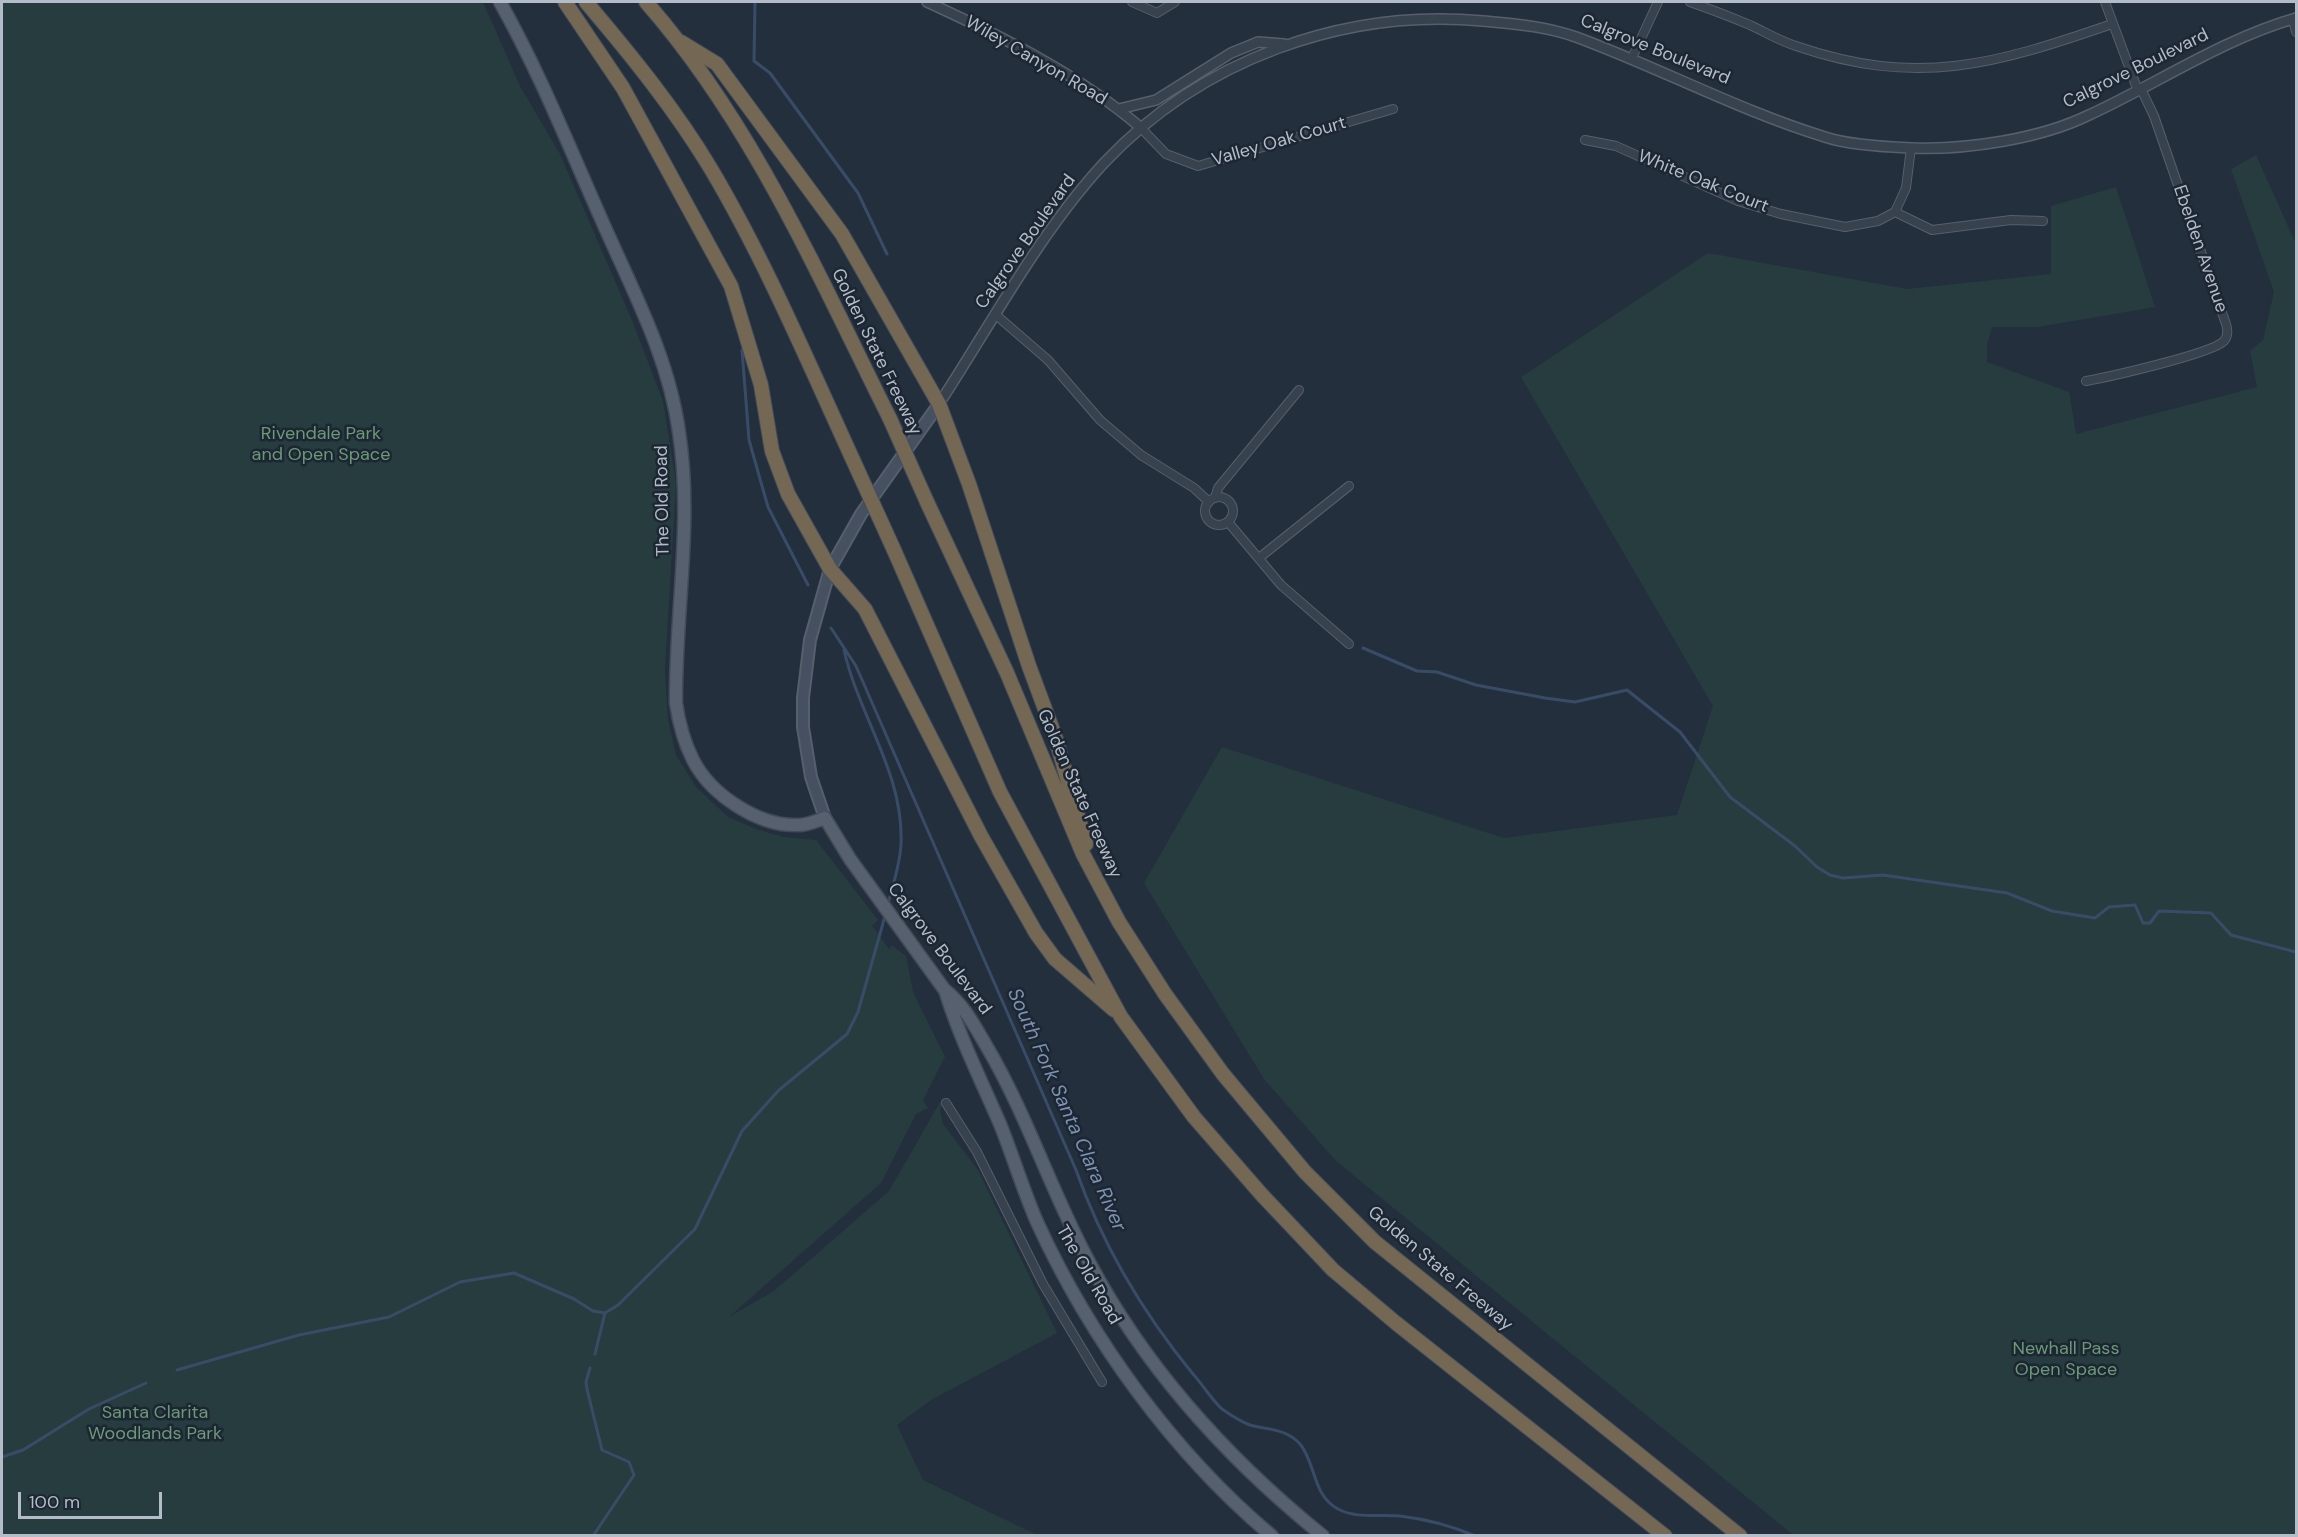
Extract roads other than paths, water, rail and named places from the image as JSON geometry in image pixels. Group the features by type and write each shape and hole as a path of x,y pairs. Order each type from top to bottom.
{"highway":[{"path":"565,2 622,88 731,286 761,386 778,473 830,569 865,609 981,836 1036,933 1055,959 1121,1017"},
{"path":"586,2 652,81 710,168 759,255 894,550 1000,792 1121,1017 1194,1117 1262,1195 1333,1270 1396,1323 1665,1536"},
{"name":"Golden State Freeway","path":"646,2 681,42 739,126 788,217 890,419 1007,673 1083,854 1119,922 1165,994 1223,1074 1305,1172 1375,1242 1740,1536"},
{"path":"681,42 717,64 842,234 939,404 969,484 1029,666 1055,736 1098,883"}],"main road":[{"name":"The Old Road","path":"500,2 541,81 646,320 668,380 680,432 684,476 676,681 679,725 687,746 694,762 707,779 741,808 770,821 788,825 808,825 825,818"},
{"name":"Calgrove Boulevard","path":"939,404 861,514 830,569 810,640 803,698 806,753 811,777 825,818 870,886 944,988 962,1004 998,1065"},
{"name":"The Old Road","path":"944,988 1036,1220 1060,1269 1142,1396 1171,1432 1232,1498 1272,1536"},
{"name":"The Old Road","path":"998,1065 1088,1260 1119,1313 1193,1414 1262,1482 1323,1536"}],"street":[{"name":"Wiley Canyon Road","path":"927,2 1021,48 1119,109 1140,128"},
{"path":"1132,2 1157,13 1175,2"},
{"path":"1632,58 1658,2"},
{"path":"1690,2 1795,46 1883,68 1924,69 1982,63 2029,53 2112,24"},
{"name":"Ebelden Avenue","path":"2086,381 2113,376 2209,349 2219,344 2227,336 2226,324 2169,159 2112,24 2105,2"},
{"name":"Calgrove Boulevard","path":"939,404 1067,210 1101,167 1140,128 1209,81 1243,62 1289,44 1346,27 1395,20 1446,17 1538,26 1632,58 1829,139 1911,148 1965,146 2020,137 2085,118 2244,36 2295,18"},
{"path":"2295,18 2296,32"},
{"path":"1119,109 1156,99 1213,63 1258,42 1289,44"},
{"name":"Valley Oak Court","path":"1140,128 1166,154 1198,166 1393,109"},
{"name":"White Oak Court","path":"1585,140 1616,146 1738,201 1781,214 1845,227 1878,221 1895,212"},
{"path":"1911,148 1908,180 1895,212 1932,230 1947,230 1987,222 2043,221"},
{"path":"996,315 1048,360 1100,420 1141,455 1212,500 1230,502 1233,513 1228,522 1217,525 1208,520 1205,509 1212,500 1218,488 1299,390"},
{"path":"1259,558 1349,486"},
{"path":"1228,522 1293,596 1349,644"},
{"path":"946,1103 977,1152 1043,1284 1102,1382"}],"waterway":[{"path":"755,2 754,61 770,73 858,193 887,254"},
{"name":"South Fork Santa Clara River","path":"742,350 749,440 768,507 808,585"},
{"name":"South Fork Santa Clara River","path":"831,628 856,666 1098,1225 1157,1327 1222,1409 1250,1425 1289,1435 1300,1444 1323,1496 1338,1509 1361,1515 1419,1519 1475,1536"},
{"path":"1363,648 1417,671 1437,672 1476,685 1545,698 1575,702 1627,690 1680,732 1730,797 1830,875 1843,878 1883,875 2007,893 2052,911 2095,918 2109,907 2135,905 2143,923 2150,923 2159,911 2211,913 2231,935 2296,952"},
{"path":"844,650 851,675 888,769 900,818 901,844 898,867 888,904"},
{"path":"177,1370 299,1335 389,1317 460,1282 514,1273 574,1299 593,1311 605,1313 618,1305 695,1229 742,1131 779,1090 847,1034 858,1012 885,916"},
{"path":"595,1354 605,1313"},
{"path":"590,1368 586,1382 587,1389 602,1450 629,1462 634,1475 593,1536"},
{"path":"2,1457 23,1450 89,1409 146,1383"}],"park label":[{"name":"Rivendale Park and Open Space","path":"321,444"},
{"name":"Newhall Pass Open Space","path":"2066,1359"},
{"name":"Santa Clarita Woodlands Park","path":"155,1423"}]}
